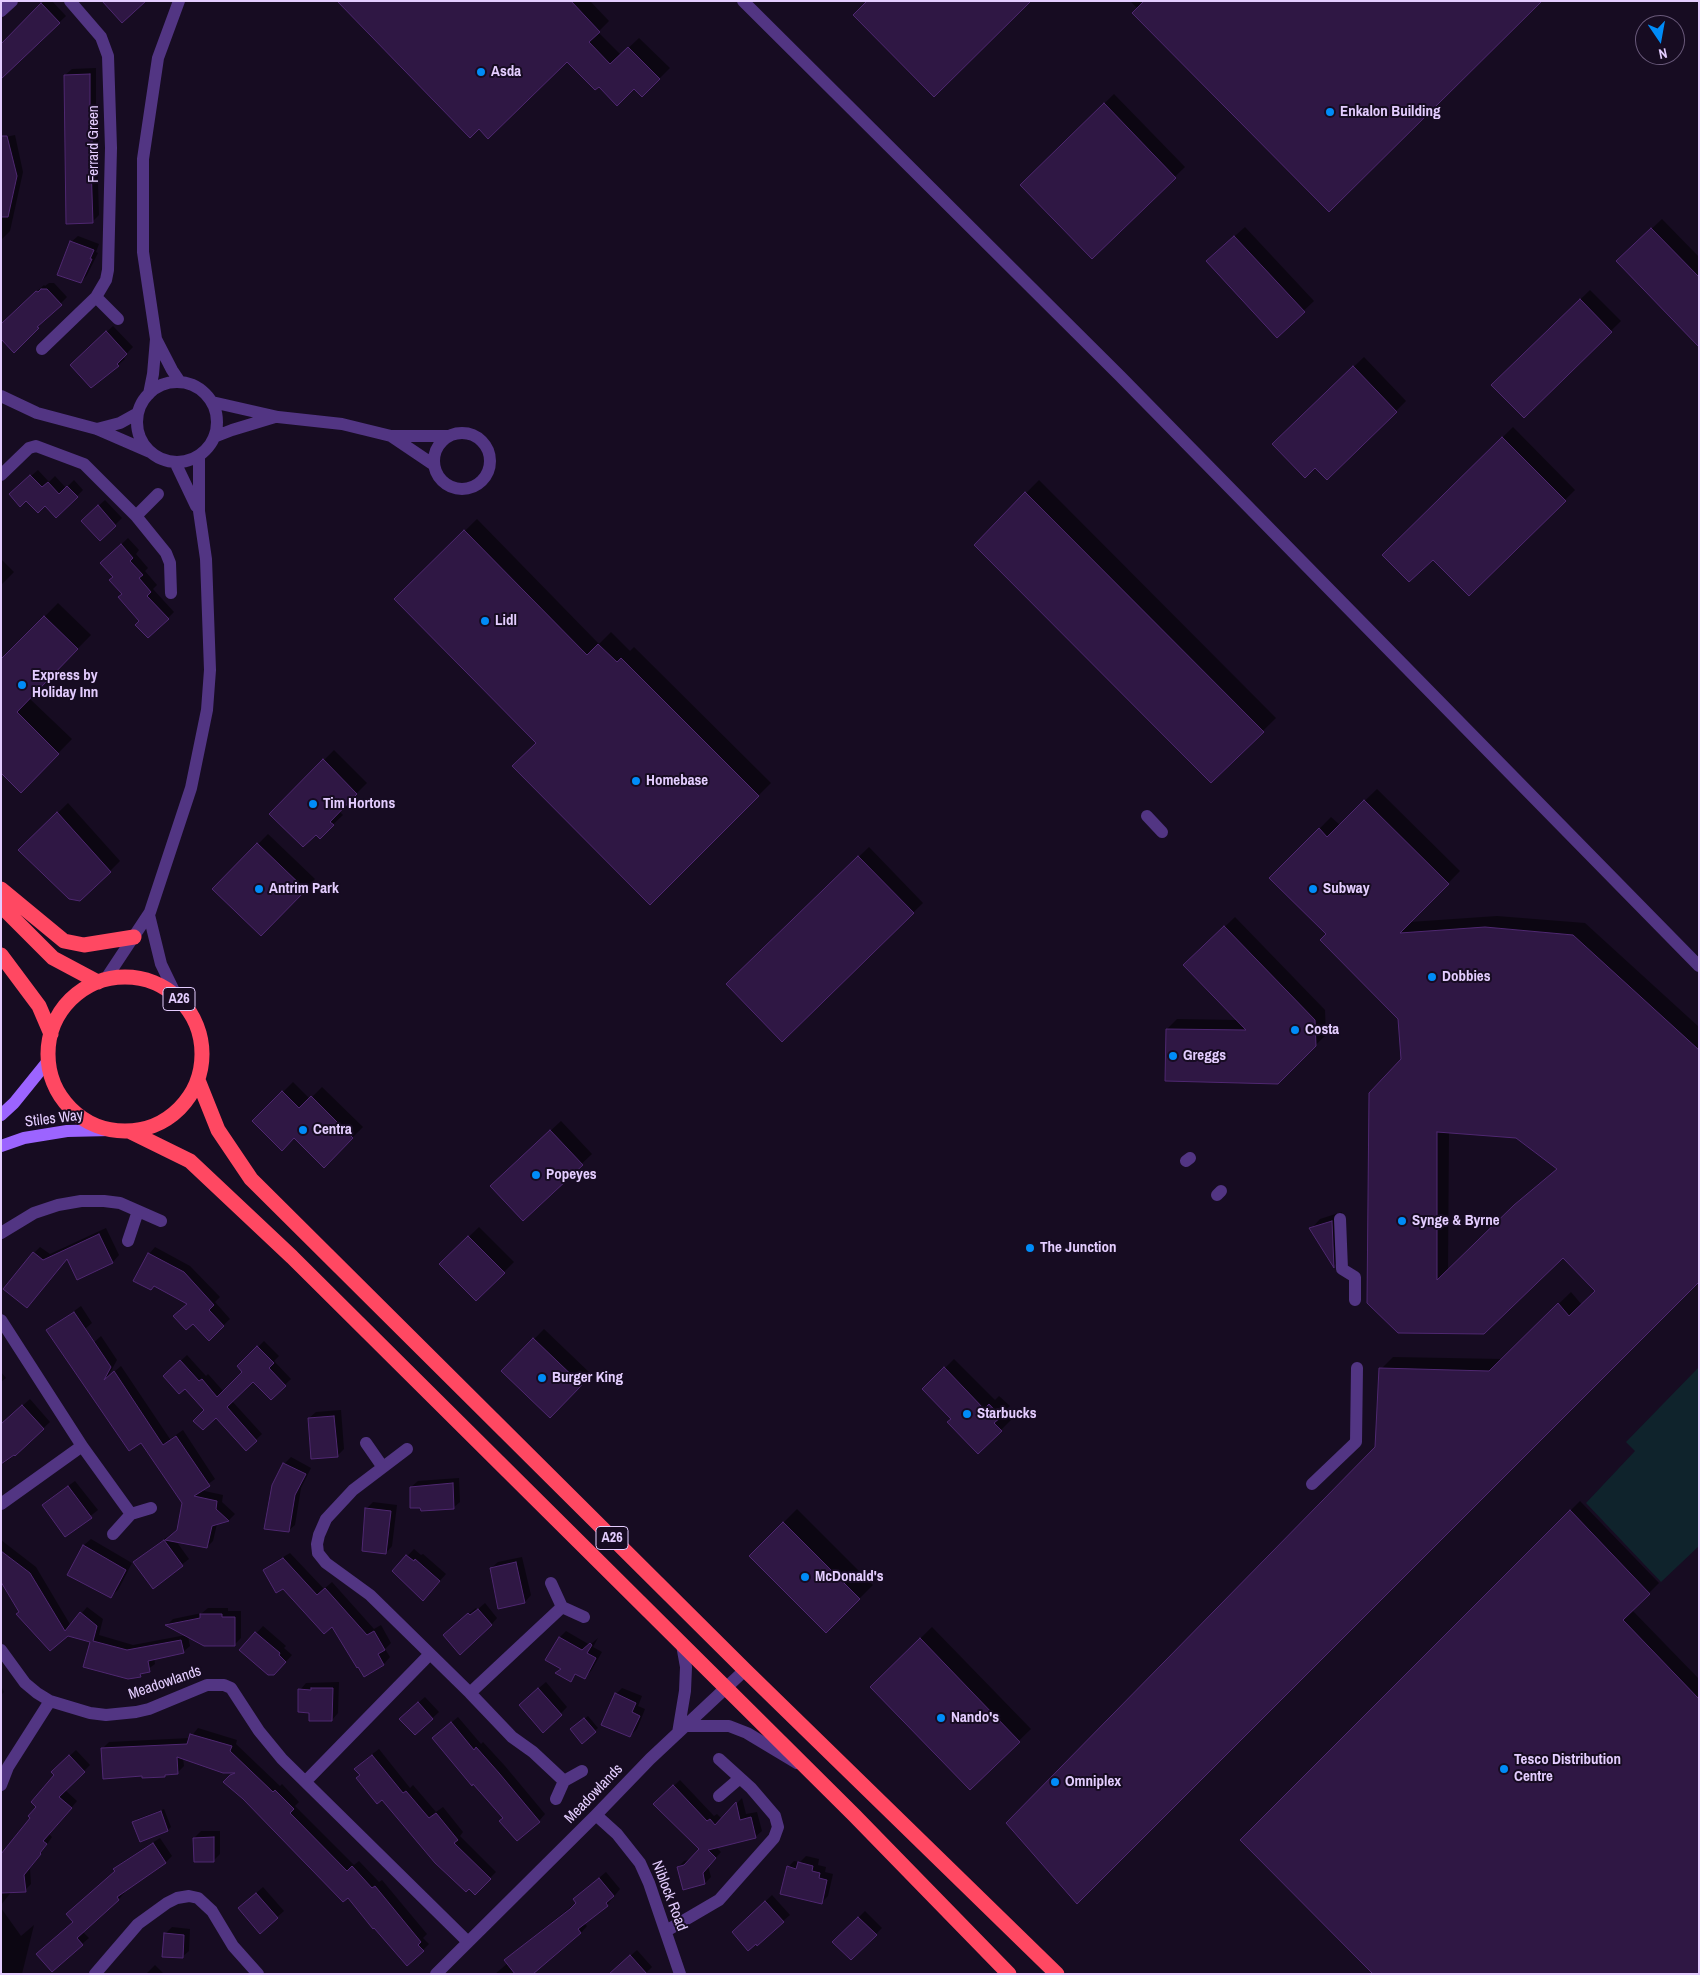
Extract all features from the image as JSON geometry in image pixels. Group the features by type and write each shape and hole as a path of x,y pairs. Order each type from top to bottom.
{"highway":[{"path":"1,889 64,941 84,945 134,937"},
{"path":"1,906 53,958 101,981"},
{"name":"A26","path":"1,955 39,1006 51,1034"},
{"name":"A26","path":"130,977 154,983 176,996 192,1014 201,1037 203,1059 198,1080 187,1101 169,1118 148,1128 130,1132 111,1130 92,1124 75,1113 62,1098 53,1080 48,1061 51,1034 61,1012 77,994 101,981 130,977"},
{"name":"A26","path":"198,1080 218,1130 251,1179 745,1670 1056,1974"},
{"name":"A26","path":"130,1132 190,1161 292,1258 854,1815 1008,1974"}],"main road":[{"name":"Stiles Way","path":"1,1115 14,1103 48,1061"},
{"name":"Stiles Way","path":"1,1146 24,1138 67,1131 111,1130"}],"street":[{"path":"1,11 12,1"},
{"name":"Ferrard Green","path":"42,349 96,297 106,280 108,270 111,148 110,68 101,37 70,1"},
{"path":"149,394 156,339 143,252 143,159 158,58 179,1"},
{"path":"743,1 1113,370 1699,966"},
{"path":"96,297 118,319"},
{"path":"156,339 180,382"},
{"path":"151,452 144,444 137,424 142,402 149,394 168,383 180,382 198,389 212,402 278,417 342,424 391,436 449,436 464,432 484,442 489,449 490,468 480,484 457,489 442,480 434,465 391,436"},
{"path":"2,399 37,413 96,429 151,452 162,459 175,462 187,461 199,456 208,448 214,438 217,420 212,402"},
{"path":"96,429 120,423 138,413"},
{"path":"214,438 232,430 278,417"},
{"path":"434,465 437,448 449,436"},
{"path":"1,475 29,448 36,446 84,464 136,516 166,553 170,563 172,593"},
{"path":"101,981 148,915 191,788 207,710 210,670 206,558 198,511 199,456"},
{"path":"175,462 198,511"},
{"path":"136,516 158,494"},
{"path":"1147,816 1162,832"},
{"path":"148,915 161,964 176,996"},
{"path":"1,1233 34,1213 58,1205 81,1201 104,1200 120,1203 160,1221"},
{"path":"128,1241 138,1211"},
{"path":"1340,1219 1342,1269 1355,1277 1355,1300"},
{"path":"1,1320 82,1446 131,1514"},
{"path":"1312,1484 1356,1442 1357,1368"},
{"path":"366,1443 382,1466"},
{"path":"1,1504 82,1446"},
{"name":"Meadowlands","path":"407,1449 382,1466 353,1490 326,1520 318,1535 318,1553 326,1563 370,1595 470,1692 512,1737 533,1752 564,1781"},
{"path":"113,1534 131,1514 151,1508"},
{"path":"551,1583 562,1607 584,1617"},
{"path":"470,1692 562,1607"},
{"path":"682,1645 686,1667 686,1691 682,1729 729,1726 747,1733 806,1768"},
{"name":"Meadowlands","path":"1,1650 25,1683 50,1701 90,1713 122,1714 149,1709 207,1685 224,1684 231,1688 270,1745 468,1942"},
{"path":"306,1781 430,1654"},
{"name":"Meadowlands","path":"436,1974 650,1759 745,1670"},
{"path":"1,1785 8,1767 50,1701"},
{"path":"666,1930 720,1900 774,1838 778,1827 775,1816 740,1778 719,1759"},
{"name":"Meadowlands","path":"556,1799 564,1781 582,1771"},
{"path":"719,1796 740,1778"},
{"name":"Niblock Road","path":"596,1815 617,1834 640,1863 666,1930 680,1974"},
{"path":"95,1974 144,1918 177,1898 189,1896 198,1898 208,1906 233,1946 258,1974"}],"shaded area":[{"path":"1699,1367 1699,1546 1661,1582 1586,1503 1635,1451 1626,1442"}],"building":[{"path":"102,1 146,1 122,23"},
{"name":"Asda","path":"337,1 571,1 600,32 589,42 610,64 628,47 660,79 642,97 634,89 617,106 599,87 595,90 567,62 488,139 479,129 470,138"},
{"path":"867,1 1031,1 934,97 853,15"},
{"name":"Enkalon Building","path":"1144,1 1542,1 1329,212 1132,13"},
{"path":"41,3 60,23 1,79 1,44"},
{"path":"90,74 93,223 66,224 64,75"},
{"path":"1104,103 1176,178 1092,259 1020,185"},
{"path":"1,136 7,136 17,176 8,217 1,217"},
{"path":"1651,228 1699,277 1699,347 1616,261"},
{"path":"1234,236 1305,312 1277,338 1206,261"},
{"path":"70,241 94,250 81,283 57,275"},
{"path":"41,289 47,289 62,305 37,327 39,328 14,353 1,339 1,324 36,291 38,292"},
{"path":"1580,299 1612,332 1524,418 1491,385"},
{"path":"106,331 127,354 117,364 119,366 91,388 70,365"},
{"path":"1353,366 1397,412 1327,480 1315,468 1305,478 1272,444"},
{"path":"1502,437 1566,501 1469,596 1433,560 1409,582 1382,555"},
{"path":"30,475 42,487 48,482 59,494 67,486 78,497 56,518 45,506 38,513 26,501 20,507 9,494"},
{"path":"1025,492 1264,732 1211,783 974,545"},
{"path":"98,505 116,526 100,541 81,521"},
{"path":"464,530 587,655 598,644 617,662 621,658 759,796 650,905 512,766 536,743 394,599"},
{"path":"121,544 133,558 130,561 143,575 139,578 151,592 147,596 169,619 148,638 135,625 139,621 118,597 122,594 109,580 113,577 100,563"},
{"name":"Express by Holiday Inn","path":"44,616 78,649 17,712 59,754 21,793 1,773 1,659"},
{"name":"Tim Hortons","path":"323,759 357,794 330,822 334,825 320,839 316,835 303,847 269,814"},
{"path":"1364,800 1449,884 1400,933 1485,927 1573,935 1699,1050 1699,1282 1077,1904 1006,1823 1375,1447 1379,1368 1489,1371 1558,1303 1569,1316 1595,1291 1563,1258 1484,1334 1398,1333 1367,1303 1369,1093 1401,1059 1398,1019 1320,940 1326,934 1269,878 1319,828 1327,837","holes":["1437,1132 1516,1138 1557,1169 1514,1205 1437,1280"]},
{"path":"57,812 111,872 80,901 69,899 18,850"},
{"name":"Antrim Park","path":"257,843 306,890 261,936 212,889"},
{"path":"858,856 914,913 782,1042 726,984"},
{"path":"1224,926 1315,1020 1316,1046 1278,1084 1165,1081 1166,1029 1246,1030 1183,965"},
{"name":"Centra","path":"282,1091 299,1108 311,1096 353,1138 324,1168 294,1138 282,1151 252,1121"},
{"name":"Popeyes","path":"550,1130 583,1165 523,1221 490,1186"},
{"path":"1332,1221 1334,1268 1309,1228"},
{"path":"99,1234 113,1263 77,1280 67,1259 27,1308 3,1289 33,1252 43,1260"},
{"path":"468,1236 505,1273 476,1301 439,1264"},
{"path":"148,1253 184,1272 214,1305 209,1310 224,1326 209,1341 193,1324 186,1330 173,1316 187,1304 154,1286 151,1290 133,1281"},
{"path":"74,1312 111,1367 104,1380 114,1371 163,1445 176,1436 210,1486 194,1496 217,1501 216,1509 229,1521 212,1526 207,1548 165,1540 177,1530 182,1503 141,1443 129,1451 46,1330"},
{"name":"Burger King","path":"533,1338 582,1385 550,1418 501,1371"},
{"path":"257,1346 274,1363 269,1368 286,1386 271,1400 253,1382 227,1407 257,1441 246,1451 216,1418 203,1430 193,1421 204,1410 185,1389 179,1394 163,1376 180,1360 199,1381 202,1379 217,1397 242,1372 237,1366"},
{"name":"Starbucks","path":"944,1367 984,1409 989,1404 1001,1417 994,1423 1002,1431 978,1454 947,1422 951,1419 922,1389"},
{"path":"22,1405 44,1429 15,1456 1,1464 1,1424"},
{"path":"334,1416 338,1457 311,1459 308,1418"},
{"path":"283,1463 306,1474 295,1495 289,1532 264,1529 272,1485"},
{"path":"453,1483 454,1509 421,1511 420,1508 410,1508 410,1487"},
{"path":"68,1486 92,1518 65,1537 42,1505"},
{"path":"365,1508 391,1511 386,1554 362,1551"},
{"name":"Tesco Distribution Centre","path":"1570,1510 1650,1594 1623,1620 1699,1699 1699,1974 1373,1974 1240,1840"},
{"name":"McDonald's","path":"783,1522 860,1599 826,1633 749,1556"},
{"path":"164,1540 183,1566 153,1589 133,1562"},
{"path":"83,1545 126,1570 111,1598 67,1575"},
{"path":"1,1551 30,1573 65,1631 80,1612 97,1626 93,1641 127,1650 181,1640 184,1653 148,1661 150,1672 140,1674 141,1677 128,1679 83,1667 90,1642 68,1636 50,1651 16,1614 19,1612 1,1582"},
{"path":"406,1555 414,1561 415,1559 440,1581 423,1601 392,1571"},
{"path":"283,1558 317,1595 325,1588 367,1635 374,1631 385,1650 378,1654 384,1665 364,1677 332,1627 324,1634 283,1589 276,1593 263,1570"},
{"path":"516,1562 525,1603 498,1609 490,1568"},
{"path":"478,1609 492,1625 460,1655 443,1635 468,1613 470,1615"},
{"path":"200,1614 222,1614 222,1617 235,1617 235,1646 204,1646 165,1625 200,1618"},
{"path":"255,1632 280,1653 279,1655 286,1662 274,1675 268,1675 239,1650"},
{"path":"559,1637 582,1650 590,1643 592,1645 587,1653 596,1658 585,1679 575,1674 571,1682 555,1673 561,1669 545,1660"},
{"name":"Nando's","path":"920,1638 1020,1742 970,1790 870,1687"},
{"path":"311,1688 333,1688 332,1721 309,1721 309,1713 298,1712 298,1689 311,1690"},
{"path":"538,1688 562,1715 543,1733 519,1705"},
{"path":"615,1693 636,1703 632,1712 640,1716 630,1737 601,1725"},
{"path":"418,1702 433,1719 415,1735 399,1719"},
{"path":"584,1718 596,1732 582,1744 570,1729"},
{"path":"451,1722 474,1750 476,1747 540,1822 517,1841 499,1821 503,1818 473,1784 472,1786 432,1738"},
{"path":"190,1734 232,1746 230,1751 273,1792 275,1790 294,1809 290,1813 347,1871 352,1866 372,1888 375,1886 421,1942 418,1945 424,1951 407,1966 348,1898 343,1902 243,1799 223,1782 235,1773 223,1773 177,1757 178,1774 165,1775 165,1777 142,1778 142,1776 103,1779 101,1748 187,1744"},
{"path":"69,1755 85,1772 59,1797 72,1808 43,1841 47,1844 24,1875 26,1892 1,1893 1,1854 30,1818 28,1816 36,1807 31,1802 54,1775 51,1772"},
{"path":"372,1755 403,1793 406,1791 429,1818 436,1813 458,1840 454,1843 491,1879 475,1895 469,1889 466,1892 435,1863 382,1800 377,1804 356,1778 360,1775 354,1769"},
{"path":"673,1785 707,1821 710,1819 715,1825 736,1802 740,1820 751,1817 756,1838 708,1850 716,1858 703,1873 705,1884 683,1890 677,1867 684,1865 699,1849 653,1804"},
{"path":"161,1811 168,1831 140,1842 132,1822"},
{"path":"214,1837 214,1862 194,1862 193,1838"},
{"path":"153,1843 166,1863 117,1897 119,1900 77,1938 83,1945 52,1972 36,1954 73,1922 66,1914 115,1871 113,1869"},
{"path":"798,1862 813,1866 812,1871 820,1873 819,1878 827,1880 822,1904 780,1894 787,1866 796,1869"},
{"path":"599,1878 614,1896 606,1903 608,1906 578,1929 581,1933 533,1974 515,1974 504,1960 570,1909 576,1903 573,1899"},
{"path":"256,1893 278,1918 260,1934 238,1908"},
{"path":"765,1901 784,1922 757,1946 756,1944 748,1951 732,1932"},
{"path":"858,1917 877,1935 851,1960 832,1942"},
{"path":"164,1933 184,1935 183,1958 162,1957"},
{"path":"630,1955 647,1974 609,1974"}],"place":[{"name":"Asda","path":"481,72"},
{"name":"Enkalon Building","path":"1330,112"},
{"name":"Lidl","path":"485,621"},
{"name":"Express by Holiday Inn","path":"22,685"},
{"name":"Homebase","path":"636,781"},
{"name":"Tim Hortons","path":"313,804"},
{"name":"Antrim Park","path":"259,889"},
{"name":"Subway","path":"1313,889"},
{"name":"Dobbies","path":"1432,977"},
{"name":"Costa","path":"1295,1030"},
{"name":"Greggs","path":"1173,1056"},
{"name":"Centra","path":"303,1130"},
{"name":"Popeyes","path":"536,1175"},
{"name":"Synge & Byrne","path":"1402,1221"},
{"name":"The Junction","path":"1030,1248"},
{"name":"Burger King","path":"542,1378"},
{"name":"Starbucks","path":"967,1414"},
{"name":"McDonald's","path":"805,1577"},
{"name":"Nando's","path":"941,1718"},
{"name":"Tesco Distribution Centre","path":"1504,1769"},
{"name":"Omniplex","path":"1055,1782"}]}
